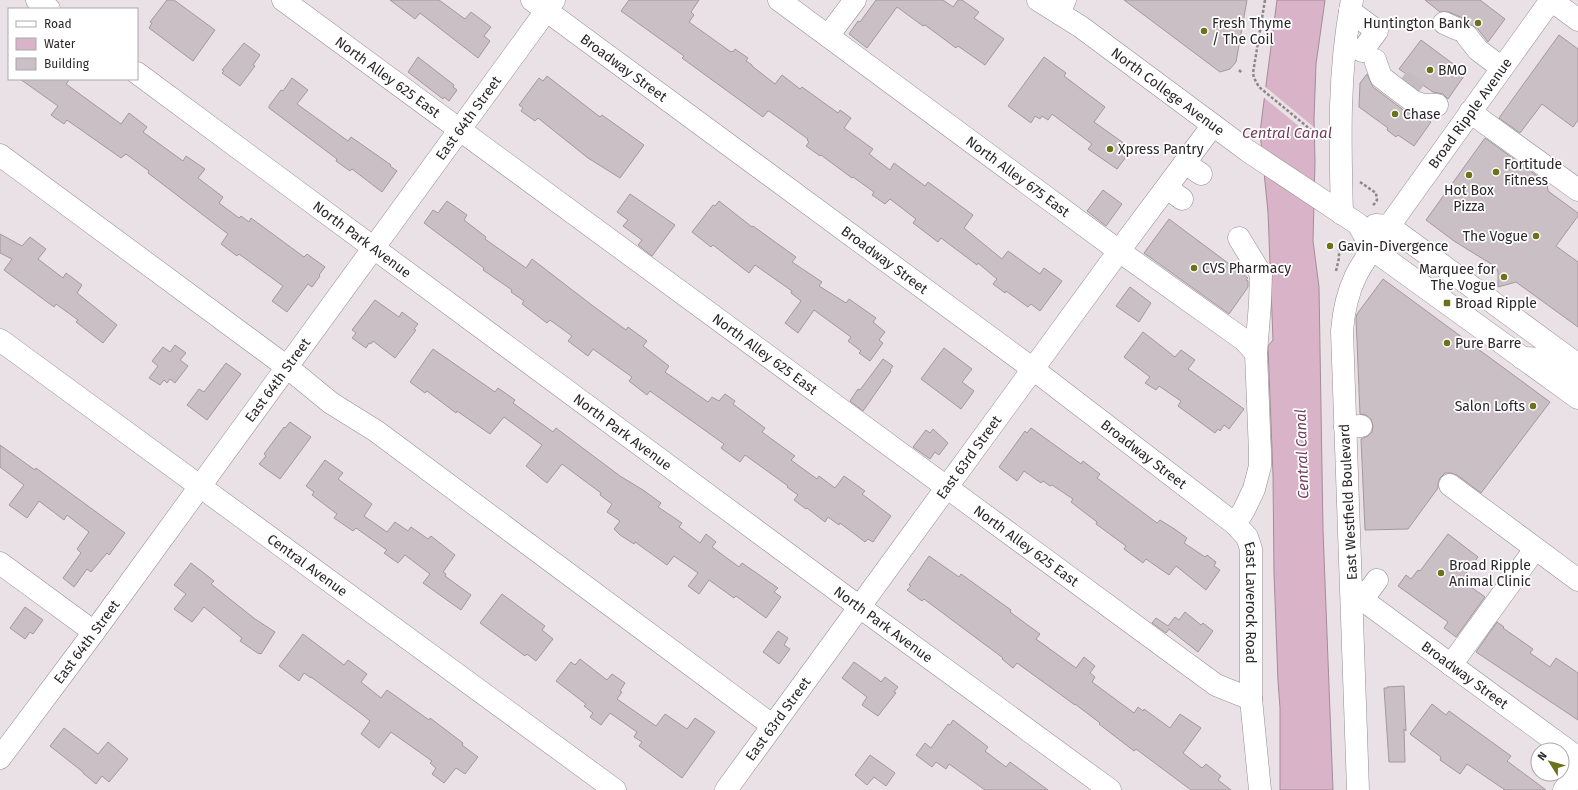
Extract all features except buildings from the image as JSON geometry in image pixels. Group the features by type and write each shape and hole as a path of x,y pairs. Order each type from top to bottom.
{"street":[{"path":"37,0 48,8"},
{"name":"North Alley 625 East","path":"283,0 1216,685 1251,699"},
{"name":"North Alley 675 East","path":"778,0 1119,251 1244,340 1256,353"},
{"path":"828,36 855,0"},
{"name":"North College Avenue","path":"1038,0 1062,7 1092,34 1248,151 1344,215 1372,249 1578,398"},
{"path":"1551,0 1578,20"},
{"name":"Broad Ripple Avenue","path":"1389,226 1551,0"},
{"name":"East 64th Street","path":"0,758 94,632 460,130 544,4"},
{"name":"Broadway Street","path":"544,4 1033,369 1235,524"},
{"path":"1351,6 1361,53 1381,77 1414,102 1424,105 1429,99 1466,118 1578,190"},
{"path":"1351,6 1377,31 1342,75 1341,125 1344,215 1389,226 1578,366"},
{"path":"1456,30 1478,50 1502,68"},
{"path":"1361,53 1401,79"},
{"name":"North Park Avenue","path":"138,74 1110,790"},
{"name":"East 63rd Street","path":"726,790 1119,251 1174,194 1193,168 1213,125"},
{"path":"0,155 287,367 331,403 376,431 773,726"},
{"name":"East Westfield Boulevard","path":"1362,788 1366,592 1352,426 1342,331 1344,310 1353,280 1360,265 1389,226"},
{"name":"East Laverock Road","path":"1239,238 1261,274 1256,353 1260,466 1254,489 1244,510 1235,524 1247,537 1251,549 1251,699 1260,790"},
{"path":"1538,336 1545,358"},
{"name":"Central Avenue","path":"0,340 615,790"},
{"path":"1522,358 1545,358 1578,382"},
{"path":"1450,485 1578,580"},
{"path":"1451,665 1535,549"},
{"path":"0,563 94,632"},
{"name":"Broadway Street","path":"1366,592 1451,665 1578,758"},
{"path":"1564,790 1578,771"}],"path":[{"path":"1265,0 1253,73 1254,78 1258,87 1322,139"},
{"path":"1239,70 1242,73"},
{"path":"1354,178 1376,194 1377,200"}],"water":[{"name":"Central Canal","path":"1277,0 1325,0 1316,64 1313,241 1319,287 1323,530 1333,790 1280,790 1280,708 1274,573 1273,475 1268,346 1273,340 1268,212 1260,132"}],"pier":[{"path":"1263,85 1316,129 1317,141 1262,96"}],"tunnel":[{"path":"1401,79 1421,94"}],"place":[{"name":"Huntington Bank","path":"1478,23"},
{"name":"Fresh Thyme / The Coil","path":"1204,31"},
{"name":"BMO","path":"1430,70"},
{"name":"Chase","path":"1395,114"},
{"name":"Xpress Pantry","path":"1110,149"},
{"name":"Fortitude Fitness","path":"1496,172"},
{"name":"Hot Box Pizza","path":"1469,175"},
{"name":"The Vogue","path":"1536,236"},
{"name":"Gavin-Divergence","path":"1330,246"},
{"name":"CVS Pharmacy","path":"1194,268"},
{"name":"Marquee for The Vogue","path":"1504,277"},
{"name":"Broad Ripple","path":"1447,303"},
{"name":"Pure Barre","path":"1447,343"},
{"name":"Salon Lofts","path":"1533,406"},
{"name":"Broad Ripple Animal Clinic","path":"1441,573"}]}
